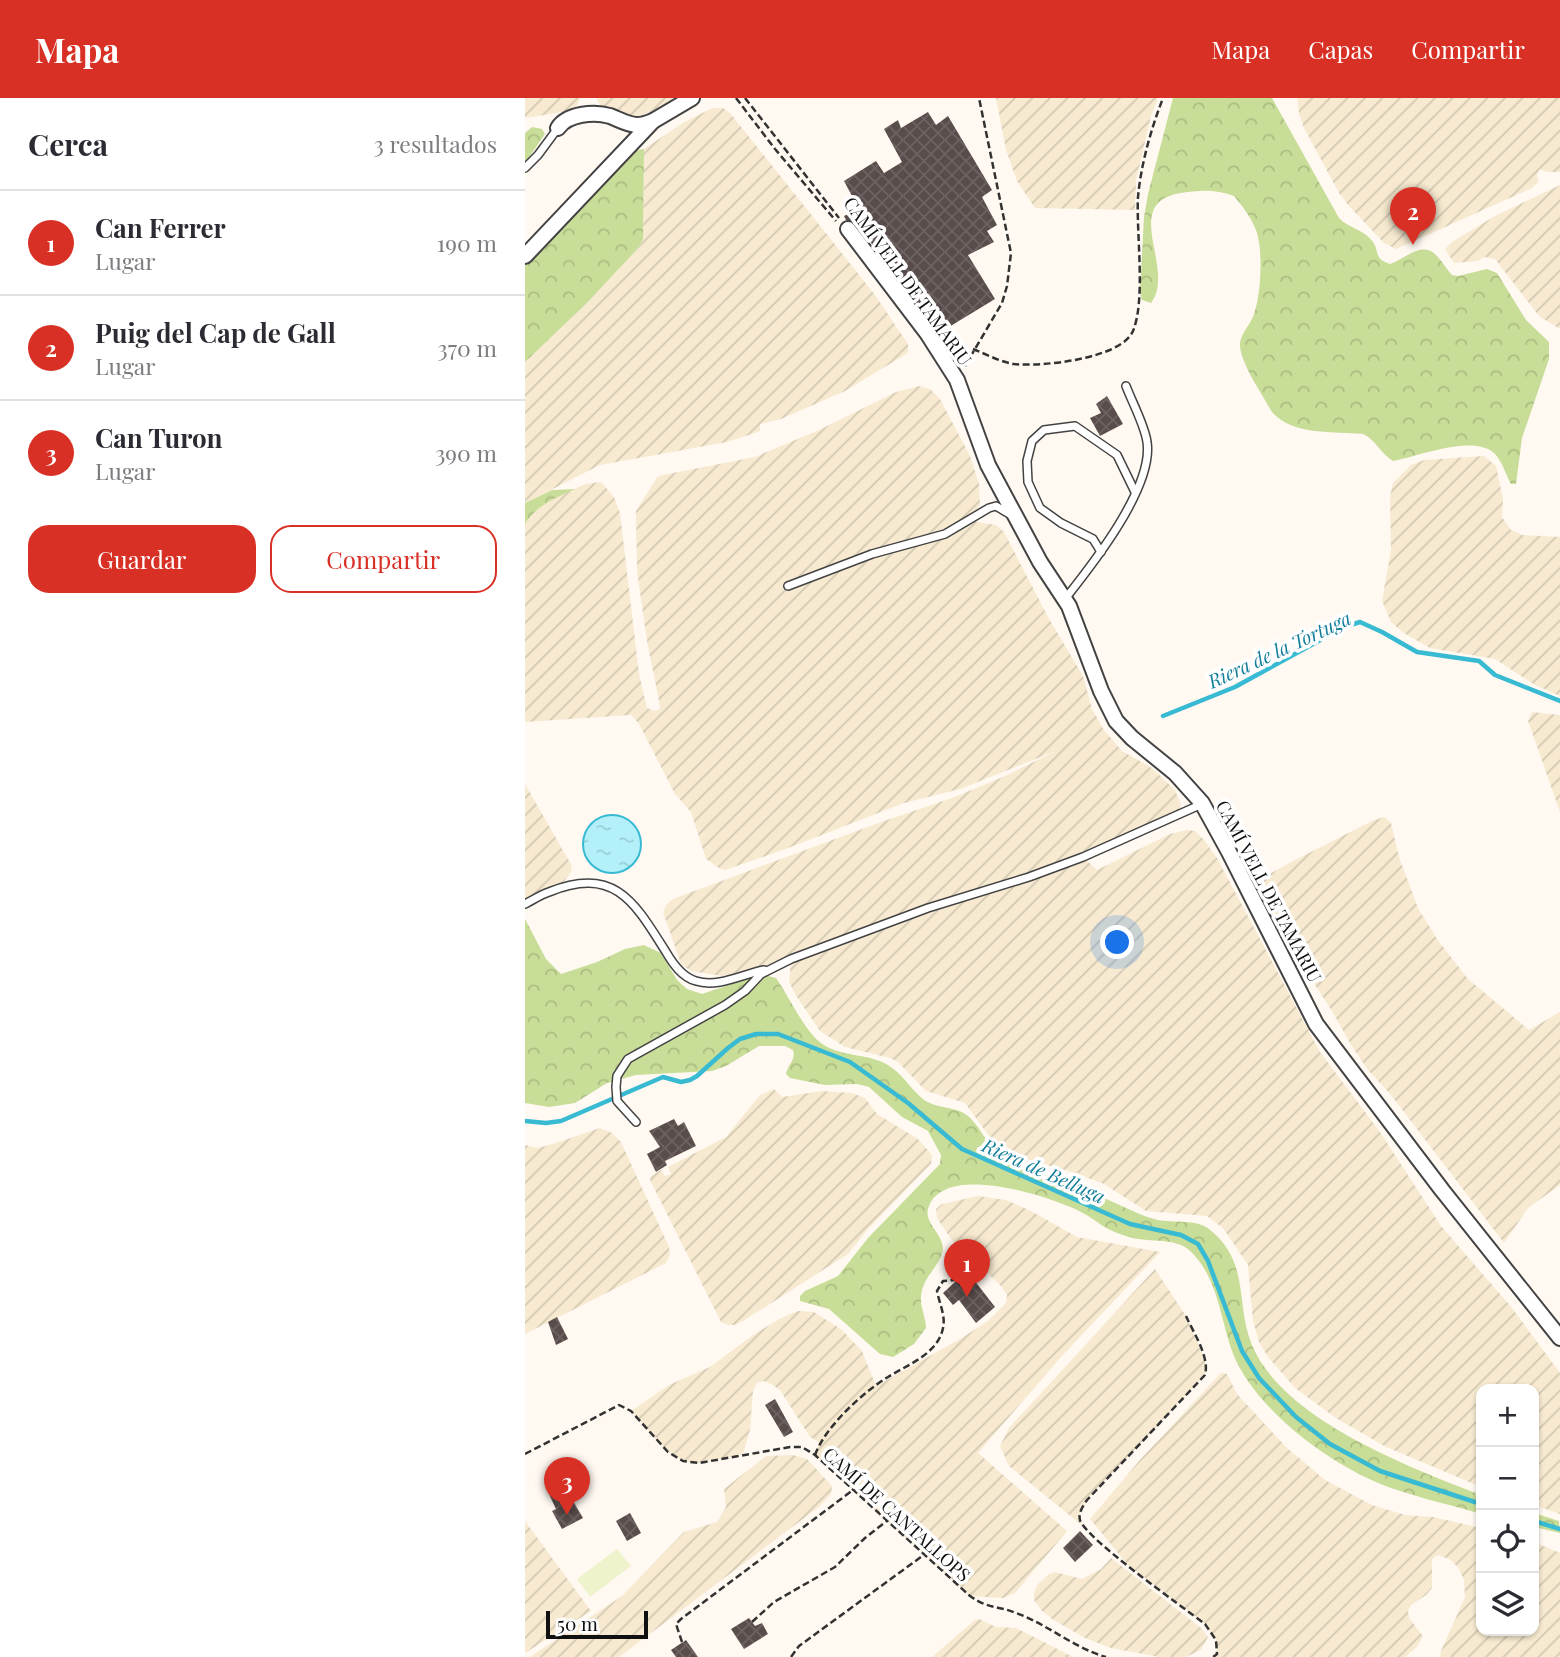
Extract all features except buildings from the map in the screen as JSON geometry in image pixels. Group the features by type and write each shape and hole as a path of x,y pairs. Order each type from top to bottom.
{"street":[{"path":"558,128 561,123 572,118 589,114 607,115 638,125 653,121 692,98"},
{"path":"525,256 653,121"},
{"name":"CAMÍ VELL DE TAMARIU","path":"845,229 939,350 961,390 988,464 1039,562 1069,606 1101,691 1117,720 1132,738 1175,773 1202,803 1316,1024 1442,1190 1560,1338"}],"lane":[{"path":"525,168 558,128"},
{"path":"1065,599 1124,519 1145,467 1147,442 1126,386"},
{"path":"1101,552 1093,539 1061,523 1040,508 1028,482 1027,461 1032,441 1044,430 1075,426 1117,454 1135,492"},
{"path":"788,586 872,554 945,534 989,508 996,506 1017,520"},
{"path":"636,1122 617,1101 617,1076 628,1059 725,1005 745,991 761,974 928,908 1029,877 1083,857 1202,803"},
{"path":"525,904 547,892 569,886 604,885 622,893 633,903 670,958 687,977 697,981 723,981 775,968"}],"path":[{"path":"736,98 775,149 845,229"},
{"name":"CAMÍ VELL DE TAMARIU","path":"745,98 845,229"},
{"path":"961,390 963,372 973,349 1002,303 1011,253 979,98"},
{"path":"973,349 1012,364 1053,363 1104,352 1125,343 1133,330 1138,302 1138,197 1163,98"},
{"path":"815,1455 819,1443 851,1408 889,1377 916,1362 937,1342 943,1332 944,1323 937,1292 943,1281 955,1280"},
{"path":"1186,1316 1205,1360 1205,1375 1087,1500 1080,1513 1080,1520 1097,1541 1205,1624 1216,1640 1217,1654 1213,1657"},
{"name":"CAMÍ DE CANTALLOPS","path":"525,1454 619,1405 631,1411 668,1452 683,1461 699,1462 801,1447 815,1455 970,1596 985,1606 1014,1612 1106,1657"},
{"path":"683,1642 676,1625 681,1619 853,1489"},
{"path":"752,1622 774,1602 835,1567 888,1520"},
{"path":"791,1657 799,1646 925,1555"}],"shaded area":[{"path":"525,98 580,98 575,110 525,118"},
{"path":"596,98 674,98 639,116 619,114 602,108"},
{"path":"996,98 1158,98 1151,116 1136,181 1135,210 1035,208 1017,181 1006,150"},
{"path":"1297,98 1560,98 1560,172 1540,169 1537,175 1539,181 1532,188 1396,249 1384,243 1339,193 1304,128"},
{"path":"712,108 723,108 730,113 875,295 908,344 908,353 845,391 781,419 760,424 760,431 727,442 600,465 525,503 525,362 587,303 639,247 643,239 644,149 683,123"},
{"path":"1560,185 1560,329 1539,316 1495,259 1484,257 1478,261 1454,263 1445,249 1495,216"},
{"path":"919,386 930,389 940,399 970,456 979,484 980,504 971,521 996,525 1004,532 1048,617 1083,676 1092,709 1104,730 1122,751 1152,768 1175,790 1181,804 1176,816 1083,857 1097,870 1170,834 1195,831 1204,840 1217,858 1320,1052 1380,1132 1441,1226 1512,1308 1560,1373 1560,1514 1539,1507 1539,1384 1476,1384 1476,1485 1384,1446 1336,1418 1295,1388 1268,1357 1259,1342 1253,1321 1248,1265 1223,1228 1207,1216 1146,1211 1104,1184 1029,1160 995,1144 965,1103 926,1091 898,1062 890,1058 845,1047 820,1031 789,981 791,960 722,976 691,971 681,964 663,912 673,899 952,798 1056,751 960,789 904,803 725,870 706,859 691,812 675,794 639,724 631,715 525,722 525,524 530,515 546,502 585,484 601,482 614,497 620,513 639,674 647,708 654,711 660,709 637,571 636,511 658,476 755,457 819,430 896,392"},
{"path":"1484,456 1496,466 1503,499 1502,517 1511,530 1522,535 1560,537 1560,696 1535,685 1495,659 1430,648 1391,622 1382,601 1391,550 1390,497 1393,483 1411,465 1424,460"},
{"path":"1532,712 1560,715 1560,812 1528,721"},
{"path":"525,784 572,866 563,883 525,904"},
{"path":"1384,817 1391,823 1399,857 1418,908 1437,939 1468,979 1529,1030 1560,1012 1560,1185 1528,1208 1504,1243 1391,1095 1368,1070 1267,911 1260,887 1266,876"},
{"path":"774,1089 782,1097 822,1091 852,1093 865,1098 877,1114 918,1139 932,1155 931,1164 868,1229 848,1254 743,1321 728,1325 721,1322 650,1180 651,1176 661,1170 665,1176 671,1174 668,1167 726,1137 760,1095"},
{"path":"600,1128 612,1133 621,1142 669,1247 670,1255 666,1263 525,1334 525,1145 538,1148"},
{"path":"978,1196 1006,1200 1077,1237 1160,1252 1062,1356 978,1453 1067,1531 1015,1593 1003,1598 970,1596 815,1455 819,1442 810,1437 780,1390 771,1384 764,1381 757,1383 753,1391 750,1430 743,1454 699,1463 683,1461 668,1452 631,1411 669,1385 710,1367 753,1335 798,1311 814,1312 842,1330 862,1351 876,1386 960,1339 988,1321 1006,1303 1007,1295 1001,1286 951,1239 937,1218 936,1209 942,1204"},
{"path":"1155,1269 1186,1316 1207,1369 1205,1375 1087,1500 1080,1513 1084,1527 1009,1466 1000,1446 1009,1428"},
{"path":"1221,1373 1227,1374 1237,1394 1287,1448 1325,1480 1372,1505 1405,1515 1433,1517 1476,1527 1476,1636 1539,1636 1539,1544 1560,1553 1560,1657 1440,1657 1465,1597 1464,1580 1458,1567 1449,1559 1438,1555 1432,1559 1432,1588 1411,1605 1408,1611 1409,1618 1423,1636 1417,1647 1405,1657 1213,1657 1217,1653 1216,1640 1205,1624 1128,1565 1090,1519 1139,1461"},
{"path":"793,1455 807,1459 832,1486 831,1494 819,1507 619,1657 530,1657 622,1596 684,1532 717,1522 726,1507 724,1489 766,1456"},
{"path":"525,1521 591,1611 525,1653"},
{"path":"1111,1558 1201,1628 1208,1637 1201,1650 1186,1657 1159,1657 1111,1648 1085,1638 1052,1619 1034,1600 1037,1585 1049,1574 1055,1572 1082,1579 1101,1569"},
{"path":"979,1619 996,1627 1016,1628 1073,1657 932,1657"}],"green space":[{"path":"1173,98 1272,98 1339,218 1370,238 1381,259 1390,264 1414,252 1426,250 1437,256 1452,275 1487,269 1497,273 1526,320 1549,342 1549,359 1522,438 1516,484 1511,484 1502,464 1495,454 1486,448 1445,448 1393,461 1363,434 1302,429 1281,420 1272,412 1247,369 1241,351 1241,339 1253,318 1256,306 1261,263 1255,228 1234,196 1201,191 1181,193 1163,199 1154,210 1151,223 1158,273 1157,289 1151,303 1142,300 1140,292 1144,217"},
{"path":"532,127 542,129 545,134 525,163 525,133"},
{"path":"644,149 643,239 639,247 587,303 525,362 525,264 632,151"},
{"path":"575,489 541,507 525,524 525,503 552,490"},
{"path":"525,919 546,959 561,974 625,949 644,945 661,953 677,980 687,989 702,994 761,974 776,978 802,1021 821,1043 836,1051 870,1058 892,1067 924,1100 968,1116 992,1147 1009,1160 1148,1217 1191,1223 1209,1229 1231,1255 1240,1284 1247,1330 1252,1345 1268,1372 1291,1396 1352,1438 1420,1471 1476,1493 1476,1513 1405,1493 1372,1480 1325,1454 1280,1418 1245,1377 1229,1343 1218,1300 1207,1273 1184,1246 1121,1234 1085,1214 1047,1199 1000,1187 977,1185 956,1186 939,1193 929,1206 928,1212 943,1247 940,1259 922,1290 921,1301 926,1328 914,1344 893,1357 880,1354 829,1309 800,1301 800,1296 805,1291 838,1276 868,1238 940,1164 941,1155 928,1131 902,1117 869,1087 857,1084 825,1085 790,1078 786,1074 794,1053 785,1046 759,1046 726,1066 712,1071 636,1075 607,1083 575,1103 549,1107 525,1103"},
{"path":"1539,1515 1559,1521 1560,1533 1539,1528"},
{"path":"617,1549 631,1566 590,1597 577,1579"}],"water":[{"path":"606,815 618,815 633,823 641,838 641,850 633,865 618,873 606,873 591,865 583,850 583,838 591,823"}],"waterway":[{"name":"Riera de la Tortuga","path":"1163,716 1235,687 1344,627 1360,622 1417,652 1479,661 1495,675 1560,701"},
{"name":"Riera de Belluga","path":"525,1121 561,1121 663,1077 681,1082 690,1080 740,1039 756,1034 778,1034 850,1062 908,1103 962,1149 1130,1224 1181,1235 1198,1244 1208,1261 1242,1351 1259,1378 1296,1417 1330,1444 1380,1471 1476,1502"},
{"name":"Riera de Belluga","path":"1539,1523 1560,1529"}],"place":[{"name":"Puig del Cap de Gall","path":"1413,245"},
{"name":"Can Ferrer","path":"967,1297"},
{"name":"Can Turon","path":"567,1515"}]}
